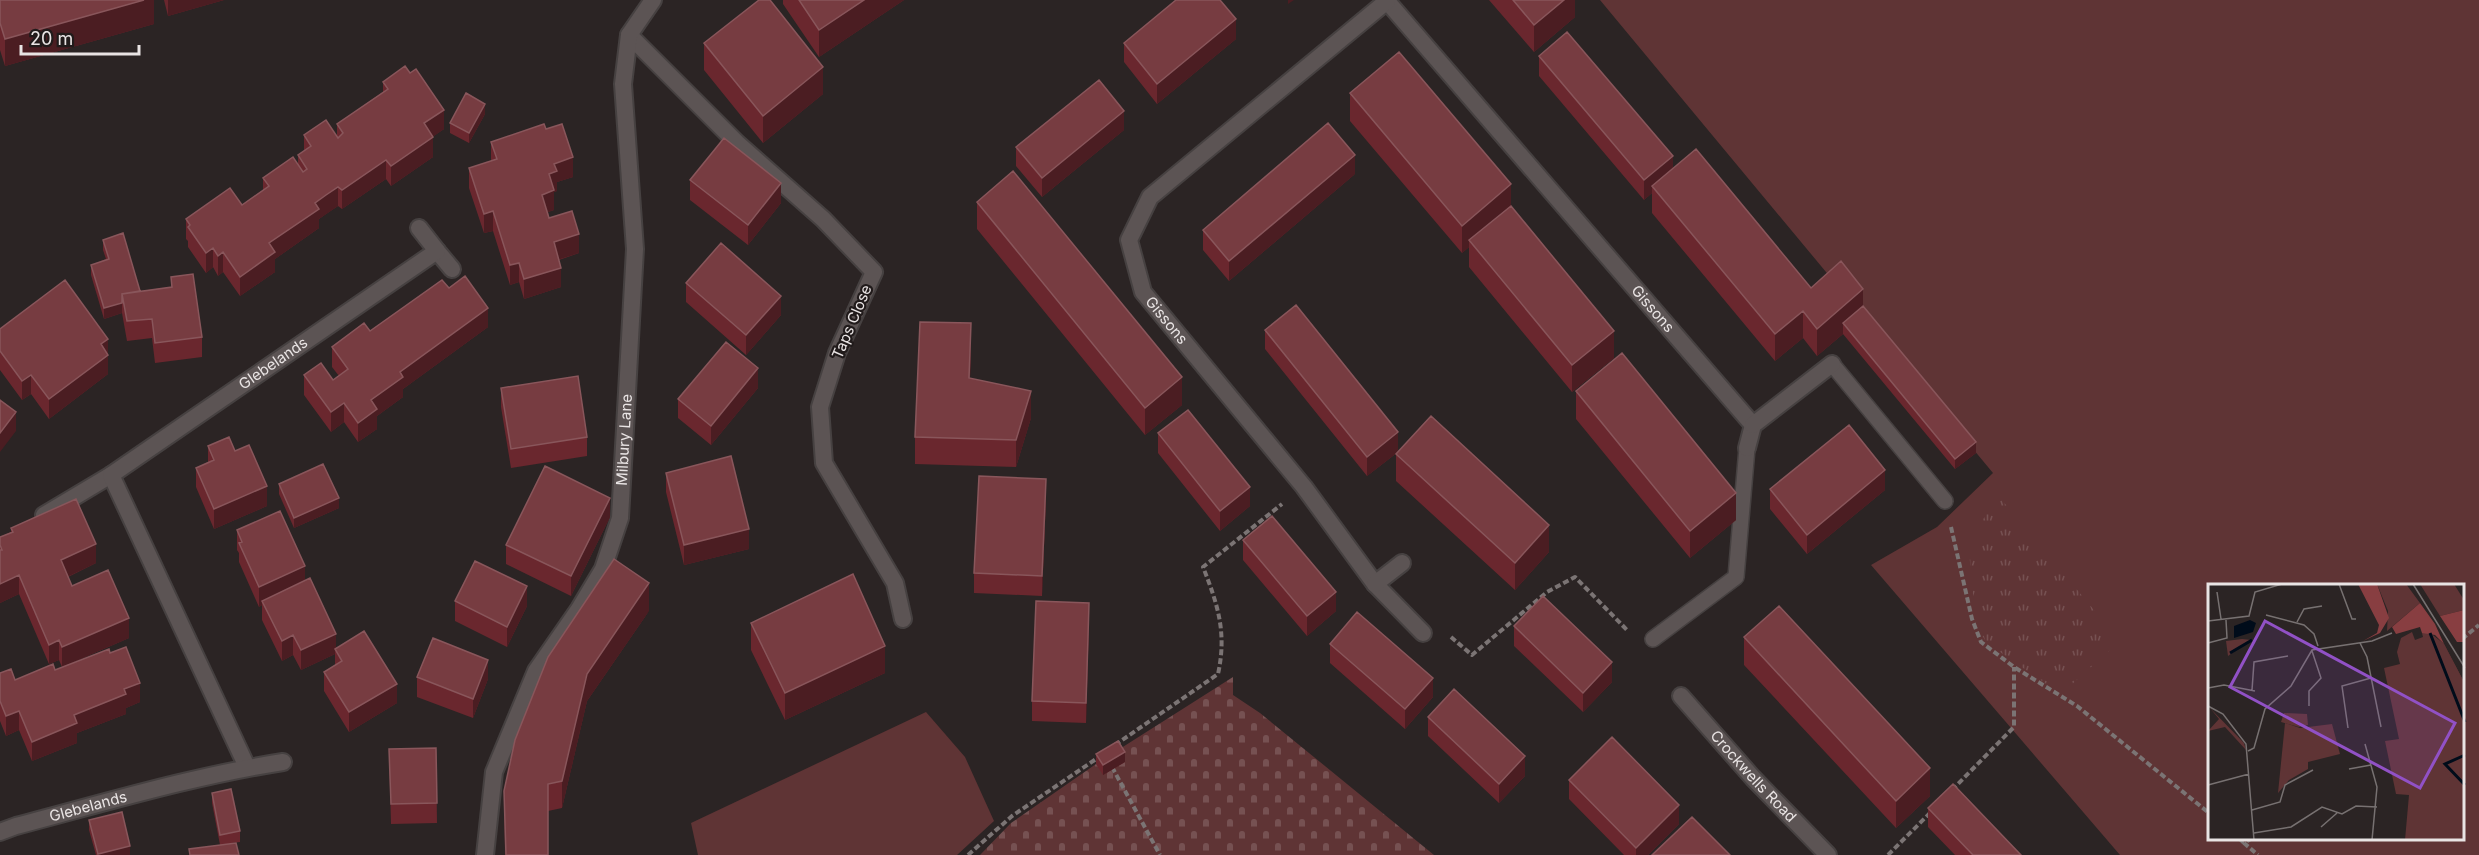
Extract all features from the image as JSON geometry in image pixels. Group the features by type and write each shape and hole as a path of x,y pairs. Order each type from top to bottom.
{"street":[{"name":"Milbury Lane","path":"485,855 494,772 536,671 579,609 603,568 620,518 635,249 623,84 629,35 653,0"},
{"name":"Gissons","path":"1423,633 1375,584 1304,487 1143,292 1129,240 1150,197 1387,0 1753,425"},
{"name":"Taps Close","path":"629,35 737,143 823,219 874,272 837,352 820,407 824,464 895,583 903,619"},
{"path":"419,228 452,269"},
{"name":"Glebelands","path":"44,515 111,475 437,251"},
{"path":"1747,448 1753,425 1832,364"},
{"path":"111,475 247,767"},
{"path":"1375,584 1402,563"},
{"name":"Crockwells Road","path":"1681,696 1753,778 1828,855"},
{"name":"Glebelands","path":"0,832 27,823 247,767 283,762"}],"lane":[{"path":"1832,364 1945,501"},
{"path":"1653,639 1736,577 1747,448"}],"path":[{"path":"1114,746 1218,674 1223,651 1219,609 1203,567 1304,487"},
{"path":"1945,501 1972,619 1981,642 2014,667 2078,706 2208,812"},
{"path":"1423,633 1453,637 1472,655 1547,592 1575,577 1628,631 1653,639"},
{"path":"2464,638 2479,625"},
{"path":"1949,793 2014,727 2014,667"},
{"path":"968,855 1012,816 1104,753"},
{"path":"1110,763 1160,855"},
{"path":"1888,855 1934,808"},
{"path":"2241,840 2258,855"},
{"path":"2244,843 2249,840"}],"green space":[{"path":"1600,0 2479,0 2479,855 2120,855 1871,565 1937,527 1993,473"},
{"path":"2001,499 2120,641 2061,694 1987,643 1976,626 1969,551 1987,511"},
{"path":"1233,677 1233,695 1260,713 1434,855 980,855 1011,823 1096,764"},
{"path":"926,712 965,757 994,821 957,855 698,855 691,823"}],"building":[{"path":"0,0 144,0 5,39 0,23"},
{"path":"759,0 770,0 823,67 763,116 704,43"},
{"path":"799,0 864,0 819,30"},
{"path":"1176,0 1220,0 1236,19 1157,84 1124,43"},
{"path":"1513,0 1564,0 1534,25"},
{"path":"1567,32 1673,156 1644,180 1539,56"},
{"path":"1399,52 1511,184 1462,226 1350,93"},
{"path":"405,66 410,73 416,69 444,110 424,123 433,137 391,166 386,160 342,190 338,187 326,195 315,203 319,209 269,243 275,252 240,277 223,252 218,256 213,248 206,253 188,227 190,225 186,219 230,188 242,205 269,186 263,178 293,157 303,172 307,169 298,155 311,146 304,135 326,120 338,138 343,133 337,124 388,89 383,82"},
{"path":"1099,80 1124,111 1042,178 1016,147"},
{"path":"466,93 485,104 469,133 450,123"},
{"path":"1328,123 1355,155 1229,261 1203,230"},
{"path":"544,124 546,129 562,124 573,157 554,164 557,171 549,174 554,190 542,195 549,218 572,211 579,234 554,242 561,268 524,279 519,263 510,265 493,211 484,214 469,168 497,159 491,142"},
{"path":"724,138 781,183 748,225 690,180"},
{"path":"1696,149 1811,288 1841,261 1863,289 1817,329 1803,311 1775,334 1652,186"},
{"path":"1013,171 1182,377 1145,408 977,202"},
{"path":"1511,206 1614,331 1572,365 1469,240"},
{"path":"123,233 140,291 122,294 122,303 104,308 91,265 109,259 103,240"},
{"path":"721,243 781,296 746,335 686,283"},
{"path":"193,274 202,337 155,343 152,319 127,321 122,294 172,287 171,277"},
{"path":"465,276 488,308 400,372 403,377 371,400 377,409 358,423 344,403 331,412 304,375 321,363 333,380 348,369 332,347 364,323 370,331 442,280 449,288"},
{"path":"65,280 108,339 101,344 108,355 49,399 31,375 22,381 0,351 0,329"},
{"path":"1296,305 1398,432 1367,457 1265,330"},
{"path":"1863,306 1976,442 1955,459 1843,323"},
{"path":"920,322 971,323 969,378 1031,391 1016,440 915,437"},
{"path":"726,342 758,368 711,426 678,399"},
{"path":"1622,353 1736,493 1690,531 1576,391"},
{"path":"578,376 587,437 511,449 501,388"},
{"path":"0,400 16,412 0,433"},
{"path":"1188,410 1250,487 1220,511 1158,433"},
{"path":"1431,416 1549,525 1515,563 1396,454"},
{"path":"1849,425 1885,470 1807,535 1770,489"},
{"path":"229,437 235,451 249,445 267,486 214,509 196,468 214,460 208,446"},
{"path":"731,456 749,529 684,545 666,473"},
{"path":"323,464 339,498 294,518 279,484"},
{"path":"545,466 610,498 571,576 506,545"},
{"path":"979,476 1046,479 1042,576 974,573"},
{"path":"76,499 96,544 61,560 72,586 108,570 129,618 62,647 59,640 49,645 19,575 0,584 0,550 2,550 0,537 13,532 11,528"},
{"path":"280,511 305,566 259,587 239,543 242,542 237,530"},
{"path":"1272,516 1336,592 1307,616 1243,540"},
{"path":"614,559 649,583 587,674 562,781 548,784 548,855 506,855 504,791 515,740 548,657"},
{"path":"475,561 527,586 507,627 455,601"},
{"path":"853,574 885,646 785,693 751,623"},
{"path":"310,578 336,634 301,650 293,635 282,641 262,601"},
{"path":"1543,596 1612,662 1583,693 1514,626"},
{"path":"1036,601 1089,603 1086,703 1032,701"},
{"path":"1779,606 1930,768 1896,801 1744,637"},
{"path":"1357,612 1433,678 1405,709 1330,644"},
{"path":"364,631 397,684 349,712 324,672 342,661 335,649"},
{"path":"433,638 488,660 473,699 417,677"},
{"path":"126,647 140,683 124,689 126,694 74,715 77,723 32,742 19,711 6,716 0,701 0,673 11,669 15,680 53,664 55,670 109,649 110,653"},
{"path":"1454,689 1525,756 1499,784 1428,717"},
{"path":"1612,737 1679,805 1636,848 1569,780"},
{"path":"1118,741 1125,752 1103,765 1096,754"},
{"path":"436,748 437,803 391,804 389,749"},
{"path":"1953,784 2021,855 1973,855 1928,808"},
{"path":"231,789 240,831 220,835 212,793"},
{"path":"122,812 130,846 98,854 89,820"},
{"path":"1692,817 1730,855 1652,855"},
{"path":"236,843 239,855 190,855 189,849"}]}
